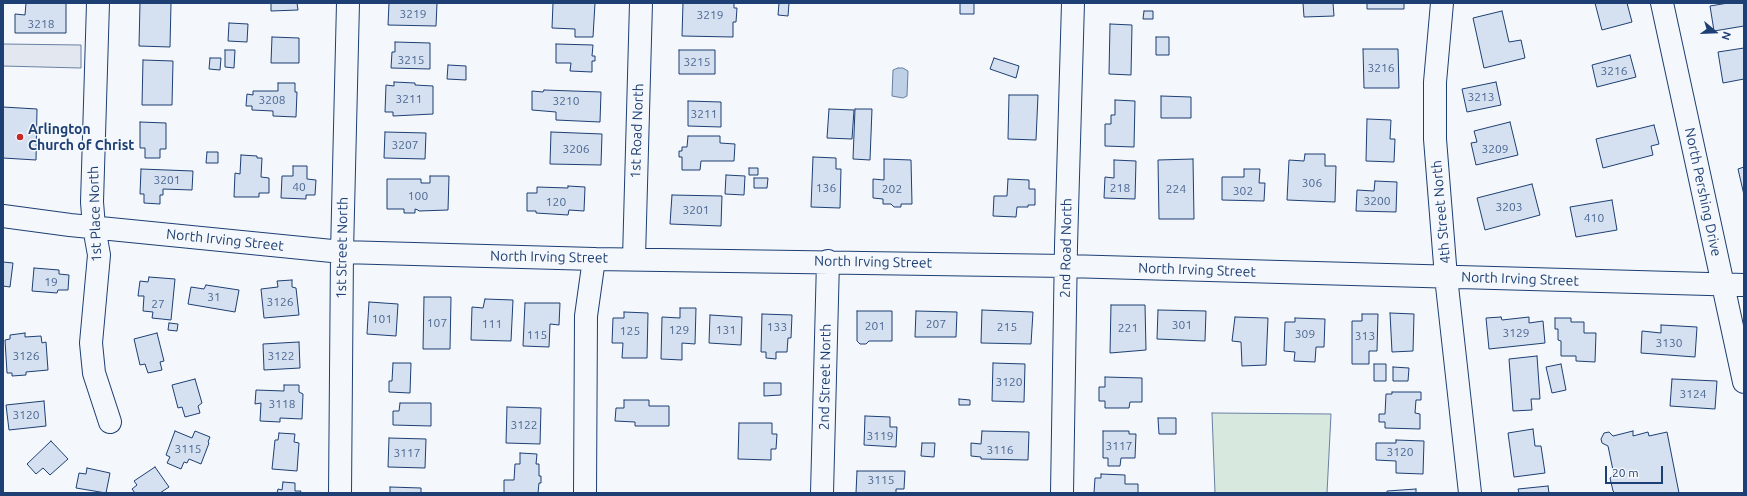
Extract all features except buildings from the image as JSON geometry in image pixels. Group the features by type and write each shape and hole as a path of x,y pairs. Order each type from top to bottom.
{"street":[{"name":"1st Place North","path":"98,3 92,193 94,227 99,255 91,343 94,373 110,422"},
{"name":"1st Street North","path":"340,493 342,252 348,3"},
{"name":"1st Road North","path":"634,258 641,3"},
{"name":"2nd Road North","path":"1062,493 1073,3"},
{"name":"4th Street North","path":"1442,3 1435,82 1435,139 1446,277 1470,493"},
{"name":"North Pershing Drive","path":"1662,3 1744,382"},
{"name":"North Irving Street","path":"3,216 94,227 342,252 594,259 634,258 1066,266 1744,285"},
{"path":"585,493 586,316 594,259"},
{"name":"2nd Street North","path":"822,493 828,261"}],"shaded area":[{"path":"3,44 81,45 81,68 3,66"},
{"path":"1212,413 1331,414 1327,493 1215,493"}],"water":[{"path":"903,68 908,71 907,96 903,98 892,96 893,70"}],"place":[{"name":"Arlington Church of Christ","path":"20,137"}]}
